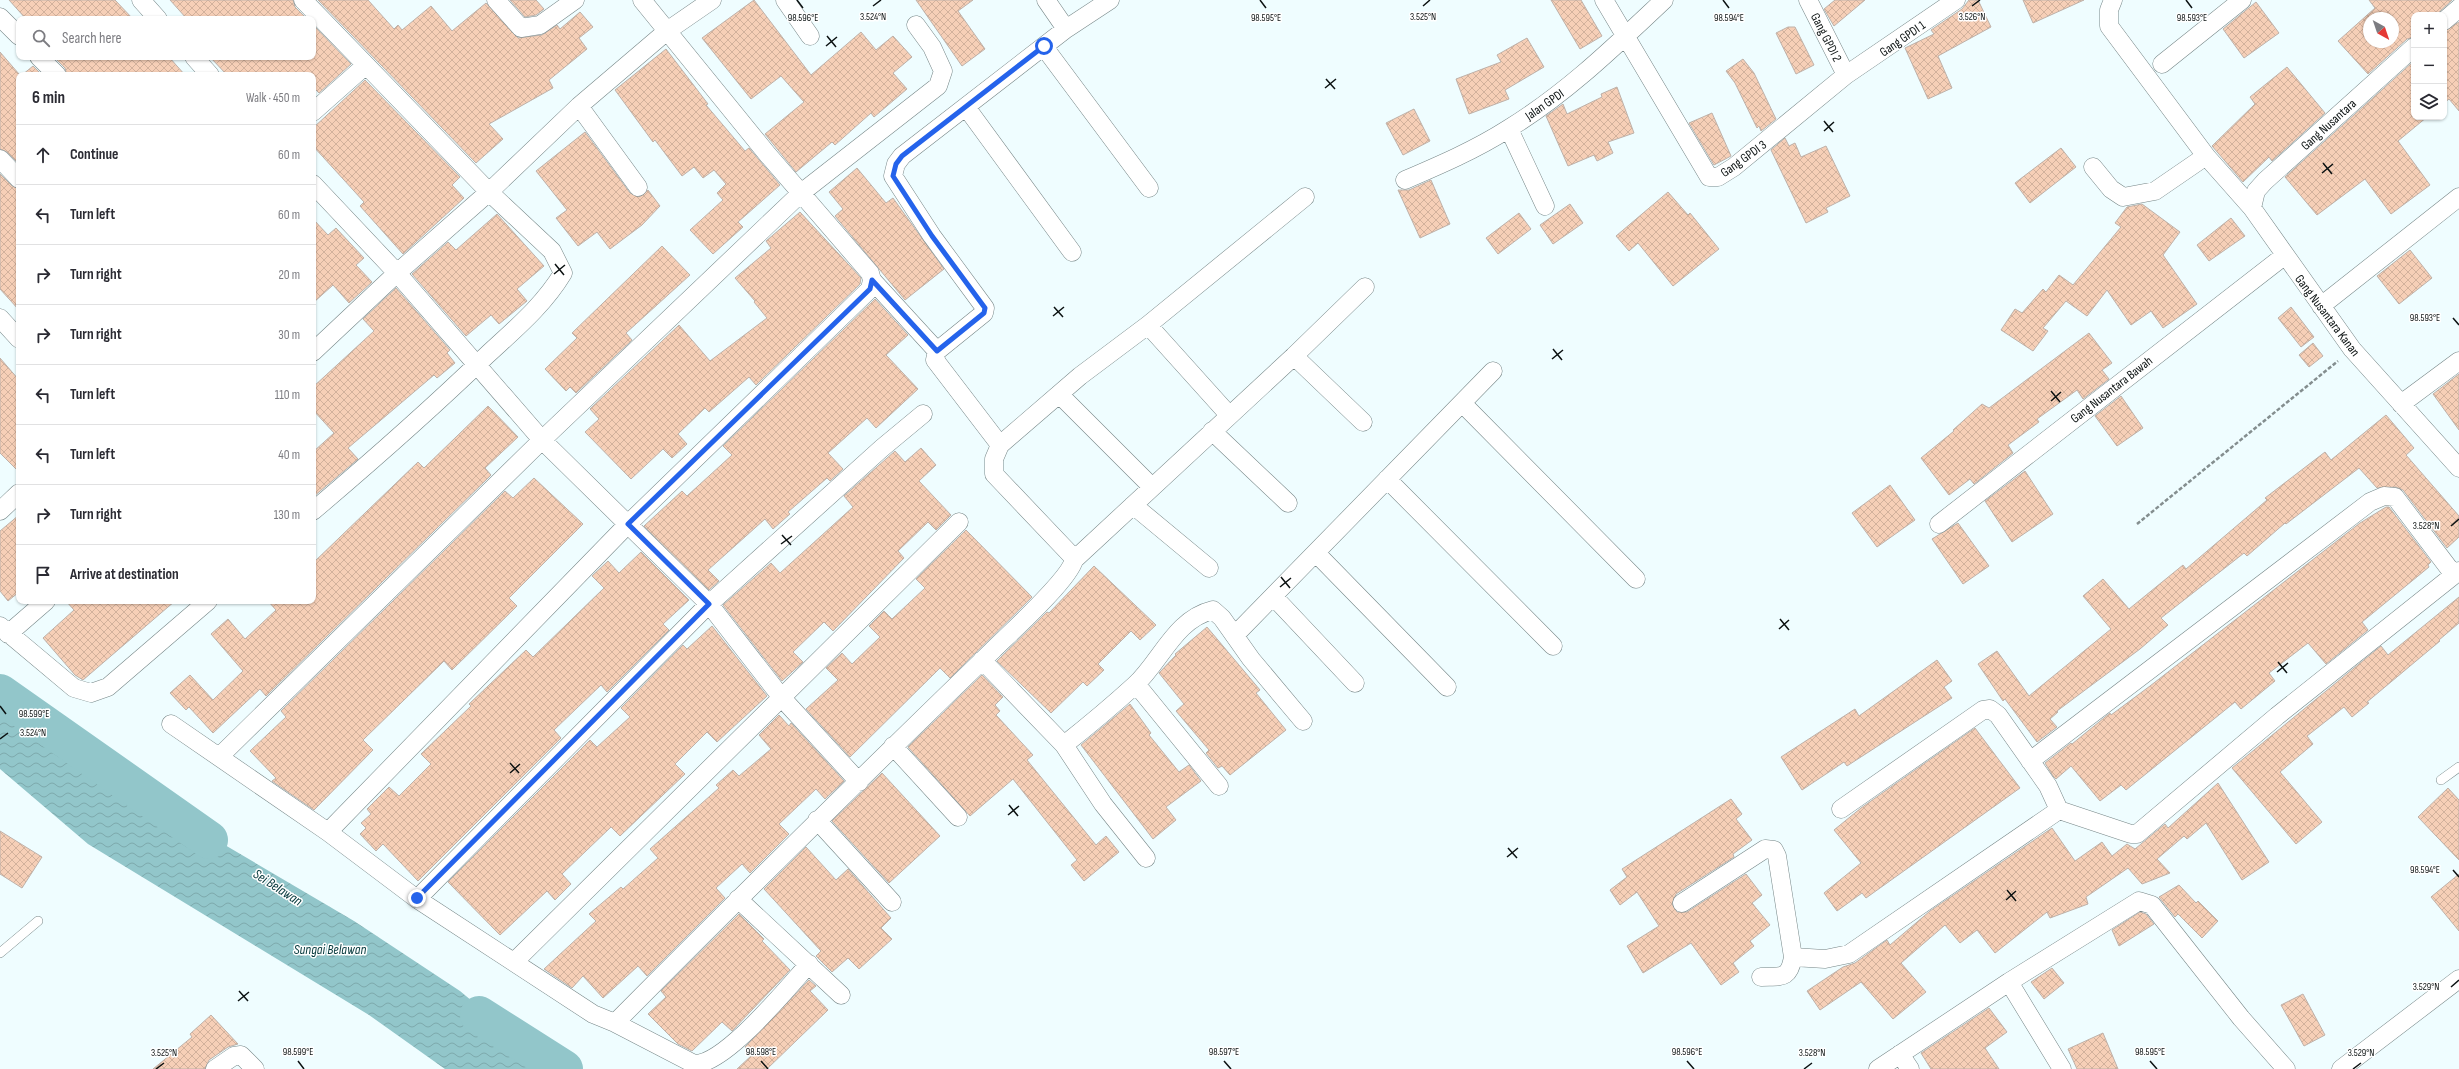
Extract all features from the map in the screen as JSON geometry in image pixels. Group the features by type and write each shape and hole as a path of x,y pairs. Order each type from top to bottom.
{"street":[{"path":"141,0 155,16"},
{"path":"303,0 489,192 552,250 563,273 549,296 378,456 316,508"},
{"path":"496,0 521,28 540,25 575,0"},
{"path":"642,0 801,193 870,273 872,280 937,351"},
{"path":"317,341 489,192 579,106 667,31 712,0"},
{"path":"784,0 810,36"},
{"path":"1046,0 1066,29"},
{"path":"1000,445 935,360 937,351 984,313 985,308 932,236 893,176 896,164 902,156 1066,29 1110,0"},
{"path":"1604,0 1624,37"},
{"name":"Jalan GPDI","path":"1405,180 1463,154 1509,129 1571,85 1664,0"},
{"name":"Gang GPDI 2","path":"1808,0 1846,75"},
{"name":"Gang GPDI 1","path":"1846,75 1956,0"},
{"name":"Gang Nusantara Kanan","path":"2113,0 2109,10 2109,26 2206,156 2252,208 2284,256 2352,349 2459,468"},
{"path":"2162,64 2242,0"},
{"path":"2447,18 2459,8"},
{"path":"0,17 16,33"},
{"path":"219,758 542,440 801,193 938,86 943,71 932,47 916,25"},
{"name":"Gang GPDI 3","path":"1624,37 1709,177 1718,177 1734,167 1846,75"},
{"path":"1044,46 1149,188"},
{"name":"Gang Nusantara","path":"2252,208 2256,191 2265,181 2413,48"},
{"path":"42,60 54,72"},
{"path":"197,60 207,72"},
{"path":"316,109 366,65"},
{"path":"579,106 638,187"},
{"path":"966,107 1072,252"},
{"path":"1509,129 1545,206"},
{"path":"2093,167 2112,189 2123,197 2155,191 2206,156"},
{"path":"0,159 16,176"},
{"path":"316,187 397,273 542,440 709,604 782,698 859,782"},
{"path":"1074,560 994,474 994,459 1000,445 1059,394 1148,325 1305,197"},
{"path":"2321,306 2459,197"},
{"name":"Gang Nusantara Bawah","path":"1939,524 2284,256"},
{"path":"328,832 628,524 870,289 872,280"},
{"path":"615,1023 817,820 859,782 893,746 1060,582 1073,566 1074,560 1294,356 1364,287"},
{"path":"0,318 16,336"},
{"path":"1148,325 1229,415"},
{"path":"1294,356 1363,422"},
{"path":"2401,404 2459,361"},
{"path":"1235,635 1493,371"},
{"path":"1059,394 1152,487"},
{"path":"1462,403 1636,579"},
{"path":"417,898 709,604 882,448 924,414"},
{"path":"1212,431 1288,503"},
{"path":"1388,479 1553,646"},
{"path":"0,511 16,496"},
{"path":"1841,809 1983,710 1990,709 1998,715 2030,761 2048,786 2059,810 2131,834 2140,832 2277,716 2456,573 2395,497 2384,496 2370,502 2030,761"},
{"path":"1133,505 1209,568"},
{"path":"514,962 959,522"},
{"path":"1316,553 1447,687"},
{"path":"1273,596 1355,683"},
{"path":"42,604 4,630 74,688 91,693 108,687 205,604"},
{"path":"1064,745 1136,684 1180,630 1199,613 1213,610 1235,635 1251,659 1303,721"},
{"path":"982,660 1064,745 1103,804 1146,858"},
{"path":"1136,684 1219,786"},
{"path":"171,724 328,832 417,898 593,1014 615,1023 694,1064 700,1064 723,1052 745,1032 809,964"},
{"path":"893,746 958,817"},
{"path":"1799,957 1825,959 1844,956 1856,950 2059,810"},
{"path":"817,820 892,902"},
{"path":"1682,903 1765,849 1774,850 1777,856 1799,957 1789,972 1784,976 1761,977"},
{"path":"738,899 841,995"},
{"path":"1878,1069 2009,982 2139,901 2152,905 2241,1018 2286,1069"},
{"path":"2341,1069 2459,979"},
{"path":"2009,982 2062,1069"},
{"path":"1900,1054 1910,1069"},
{"path":"215,1069 234,1056 241,1055 255,1069"}],"lane":[{"path":"2441,780 2459,767"},
{"path":"0,953 38,921"}],"path":[{"path":"2137,524 2352,349"}],"water":[{"name":"Sungai Belawan","path":"0,689 46,715 133,791 354,921 460,991 532,1051 559,1069 445,1069 369,1015 88,844 0,769"}],"building":[{"path":"9,0 115,0 130,16 23,16"},
{"path":"170,0 293,0 295,7 304,16 184,16"},
{"path":"318,0 368,0 394,29 398,25 402,30 431,6 452,31 486,3 518,38 542,35 557,25 560,29 580,12 593,27 579,38 587,49 549,80 553,88 489,124 503,139 476,163"},
{"path":"510,0 536,0 544,9 536,15 525,17"},
{"path":"754,0 811,75 861,32 876,50 893,36 912,57 893,73 907,89 874,117 871,113 835,145 832,142 796,172 765,134 804,102 781,76 751,99 702,38"},
{"path":"916,0 973,0 958,11 985,49 962,66"},
{"path":"1551,0 1581,0 1602,36 1580,49"},
{"path":"1835,0 1865,0 1834,26 1824,9"},
{"path":"1969,0 1978,0 1991,27 1938,56 1952,88 1928,99 1905,48 1934,34 1931,30 1962,9"},
{"path":"2023,0 2084,0 2033,23"},
{"path":"2369,0 2452,0 2439,12 2411,12 2411,38 2407,39 2399,46 2399,12 2371,12 2375,8"},
{"path":"2256,2 2279,33 2244,58 2223,29"},
{"path":"2363,19 2363,48 2397,48 2368,74 2338,41"},
{"path":"2459,22 2459,111 2449,99 2447,101 2447,29"},
{"path":"1788,27 1795,27 1814,65 1796,74 1776,33"},
{"path":"316,28 351,64 319,93 316,90 316,72 224,72 213,60 316,60"},
{"path":"1527,38 1544,67 1505,90 1509,99 1469,114 1456,79 1501,62 1497,55"},
{"path":"666,49 708,104 706,105 745,151 749,148 780,185 738,222 743,227 713,254 690,230 723,200 717,193 726,184 714,170 703,178 694,167 682,176 655,140 653,142 615,90"},
{"path":"0,52 17,72 16,72 16,161 7,152 0,149"},
{"path":"1743,59 1754,73 1776,119 1761,131 1759,126 1757,128 1735,83 1726,71"},
{"path":"57,60 172,60 182,72 66,72 65,68"},
{"path":"2411,64 2411,120 2423,120 2398,141 2430,185 2391,214 2365,179 2317,215 2285,177"},
{"path":"33,66 39,72 26,72"},
{"path":"2287,67 2325,113 2272,161 2269,157 2243,182 2212,146 2255,104 2250,97"},
{"path":"365,80 460,177 452,185 464,198 403,254 360,206 364,202 316,149 316,125"},
{"path":"1617,87 1634,133 1608,142 1613,153 1597,161 1594,155 1568,166 1546,116 1563,104 1567,114 1602,97 1601,94"},
{"path":"1414,109 1430,141 1403,155 1386,123"},
{"path":"1712,113 1731,156 1714,165 1689,123"},
{"path":"585,132 630,193 639,197 648,190 660,206 642,225 610,249 597,232 578,246 556,218 567,210 536,171"},
{"path":"1785,138 1789,146 1795,143 1801,157 1826,146 1850,196 1826,208 1828,212 1806,223 1771,150"},
{"path":"2061,148 2076,167 2030,203 2015,183"},
{"path":"857,168 886,203 893,198 944,269 905,300 835,216 843,209 829,192"},
{"path":"0,174 12,186 16,188 16,307 0,289"},
{"path":"1431,180 1450,224 1420,238 1398,190 1409,190"},
{"path":"1668,192 1688,215 1690,213 1719,249 1673,286 1638,243 1629,251 1616,236"},
{"path":"1570,204 1583,223 1553,244 1540,225"},
{"path":"2142,204 2180,232 2163,255 2197,304 2163,328 2151,311 2131,325 2107,290 2087,316 2066,301 2043,328 2048,331 2033,351 2001,330 2015,309 2022,313 2043,289 2046,292 2059,275 2073,285 2121,227 2115,223 2127,207"},
{"path":"800,212 861,278 860,284 756,385 749,377 709,412 705,408 678,434 687,444 672,458 663,449 631,479 585,432 599,419 590,409 679,325 710,361 767,318 754,302 755,301 735,278 771,248 766,241"},
{"path":"1519,213 1531,229 1498,254 1486,238"},
{"path":"497,214 544,266 517,289 527,301 499,324 491,315 466,336 412,274 448,242 456,250"},
{"path":"2231,218 2245,236 2209,261 2197,245"},
{"path":"316,222 328,235 336,228 364,258 356,265 372,282 349,303 333,285 316,300"},
{"path":"662,246 690,275 626,333 632,340 576,393 570,387 566,391 545,369 577,338 572,333"},
{"path":"2410,250 2432,278 2399,304 2377,276"},
{"path":"396,288 450,350 447,353 455,363 437,378 434,375 348,448 358,459 316,494 316,449 334,433 316,413 316,384 374,331 363,319"},
{"path":"875,299 908,335 886,355 918,389 876,428 867,418 828,453 843,469 830,481 827,478 788,512 790,514 773,529 765,519 708,570 719,581 709,590 644,526 682,491 687,496 732,455 723,446"},
{"path":"2291,307 2314,337 2301,347 2278,318"},
{"path":"2089,333 2112,363 2102,370 2109,379 2083,399 2077,390 2037,419 2039,422 2008,445 2013,453 1974,484 1970,479 1949,495 1921,458 1954,431 1953,430 1982,404 1989,408"},
{"path":"2313,343 2323,356 2309,367 2299,355"},
{"path":"0,358 16,377 16,469 0,453"},
{"path":"2459,374 2459,430 2433,394"},
{"path":"2121,396 2143,428 2117,446 2095,416"},
{"path":"488,406 518,437 485,468 491,475 266,696 260,689 213,733 189,707 186,710 170,693 190,675 213,700 243,671 211,634 228,619 245,639 276,610 271,604 316,604 316,560 418,462 424,468"},
{"path":"2386,415 2414,448 2406,455 2459,516 2459,537 2447,548 2403,490 2396,487 2377,488 2359,468 2286,524 2285,523 2247,556 2244,553 2161,618 2168,625 2140,649 2057,711 2058,712 2050,719 2057,727 2037,742 2005,699 2003,701 1978,664 1997,651 2029,696 2111,629 2083,596 2103,579 2129,609 2183,565 2186,569 2267,500 2265,498 2325,452 2331,460"},
{"path":"921,448 936,465 919,481 951,515 936,530 928,522 898,551 904,558 833,631 824,622 793,652 803,662 782,681 723,605 771,563 780,573 853,507 844,496 895,451 905,462"},
{"path":"2025,471 2053,514 2012,542 1985,501"},
{"path":"534,478 583,524 509,598 517,606 452,670 444,661 363,740 373,750 314,810 272,781 276,778 250,751 286,717 281,711 505,491 513,498"},
{"path":"1890,485 1915,520 1877,547 1852,513"},
{"path":"2386,507 2389,507 2431,562 2428,565 2429,567 2362,622 2368,630 2326,664 2308,643 2269,673 2275,681 2241,709 2235,702 2126,790 2121,785 2100,801 2071,766 2056,779 2053,776 2045,763 2071,743 2072,744 2110,713 2111,715 2150,686 2360,523"},
{"path":"16,518 16,594 8,601 0,591 0,531"},
{"path":"1958,523 1989,566 1963,584 1932,539"},
{"path":"966,530 1032,597 950,678 940,668 850,757 806,709 838,680 826,668 842,653 852,664 880,637 869,626 884,611 892,619 925,588 916,579"},
{"path":"641,552 689,600 663,624 669,630 607,692 601,685 554,730 561,738 418,881 383,844 376,851 360,834 366,828 361,823 371,814 367,809 389,787 399,796 431,764 421,754 471,706 469,704 526,650 533,657 604,588 592,576 608,561 619,573"},
{"path":"1094,566 1156,625 1140,640 1131,631 1098,664 1104,670 1087,686 1083,682 1051,713 997,661 1047,612 1049,613"},
{"path":"2459,597 2459,623 2439,640 2440,641 2367,702 2369,703 2352,717 2344,707 2307,736 2313,744 2280,772 2322,822 2296,844 2232,768 2381,646 2388,655"},
{"path":"69,604 172,604 83,680 75,675 43,638 74,610"},
{"path":"712,626 767,696 717,742 707,732 675,764 685,774 620,836 611,827 562,874 571,884 555,900 547,891 500,935 448,882 590,740 597,747 630,717 621,708 683,645 687,649"},
{"path":"1207,627 1260,690 1256,693 1286,730 1230,775 1222,766 1218,768 1206,753 1209,750 1176,711 1184,704 1159,673 1176,655 1175,654"},
{"path":"1937,660 1952,681 1944,687 1952,698 1847,766 1844,762 1802,790 1781,757 1855,709 1859,716"},
{"path":"982,675 1003,697 995,705 1000,711 996,715 1033,755 1027,760 1096,845 1106,836 1119,852 1084,881 1071,865 1077,860 1013,779 970,816 908,747"},
{"path":"1130,704 1151,733 1149,735 1179,772 1189,765 1201,781 1166,807 1176,820 1153,839 1081,745"},
{"path":"779,715 789,726 791,723 844,781 825,799 816,789 779,824 789,834 750,873 742,864 716,888 725,898 647,976 638,966 603,998 583,976 572,988 544,969 596,921 589,914 621,887 623,889 658,858 650,849 719,788 716,785 733,770 739,776 771,749 759,735"},
{"path":"1975,728 2020,788 1866,898 1862,893 1837,911 1824,893 1861,863 1834,830 1861,808"},
{"path":"882,773 940,836 889,883 832,821"},
{"path":"2218,783 2269,862 2242,880 2206,823 2187,839 2184,836 2157,859 2170,873 2142,884 2128,868 2086,897 2088,904 2050,918 2047,912 1995,953 1977,930 1960,943 1945,925 1901,963 1926,992 1893,1019 1861,982 1820,1010 1807,991 1843,967 1855,963 1887,940 1890,945 1930,911 2052,828 2075,861 2102,842 2112,856 2127,844 2135,849 2165,824 2168,828"},
{"path":"2448,788 2459,800 2459,860 2418,817"},
{"path":"1731,799 1742,814 1736,819 1752,840 1733,854 1734,857 1676,894 1672,904 1677,912 1687,912 1746,874 1762,895 1752,903 1770,925 1750,941 1754,946 1733,963 1739,972 1721,985 1691,943 1643,973 1627,946 1659,926 1637,892 1620,905 1610,890 1627,877 1622,869"},
{"path":"0,831 42,857 22,888 0,874"},
{"path":"806,847 836,880 848,869 891,918 881,928 892,939 859,969 848,958 832,972 816,956 821,951 764,889"},
{"path":"2459,874 2459,931 2431,897"},
{"path":"2179,885 2196,903 2198,901 2218,921 2202,938 2178,914 2175,917 2159,897"},
{"path":"2140,912 2146,914 2154,924 2119,946 2112,930"},
{"path":"739,914 764,939 762,941 790,970 732,1031 722,1022 692,1051 678,1044 648,1014 666,997 661,991"},
{"path":"2052,968 2064,983 2044,999 2031,982"},
{"path":"809,980 816,986 810,991 828,1010 767,1069 737,1069 752,1055 745,1047"},
{"path":"2303,994 2325,1035 2304,1046 2281,1005"},
{"path":"1989,1008 2007,1032 1985,1048 1999,1069 1931,1069 1921,1053"},
{"path":"211,1015 238,1044 228,1047 209,1060 205,1069 153,1069 192,1037 190,1034"},
{"path":"2103,1033 2118,1069 2077,1069 2068,1049"}],"waterway":[{"name":"Sei Belawan","path":"0,693 209,840"},
{"name":"Sei Belawan","path":"479,1015 564,1069"}],"route":[{"path":"417,898 709,604 628,524 870,289 872,280 937,351 984,313 985,308 932,236 893,176 896,164 902,156 1044,46"}]}
